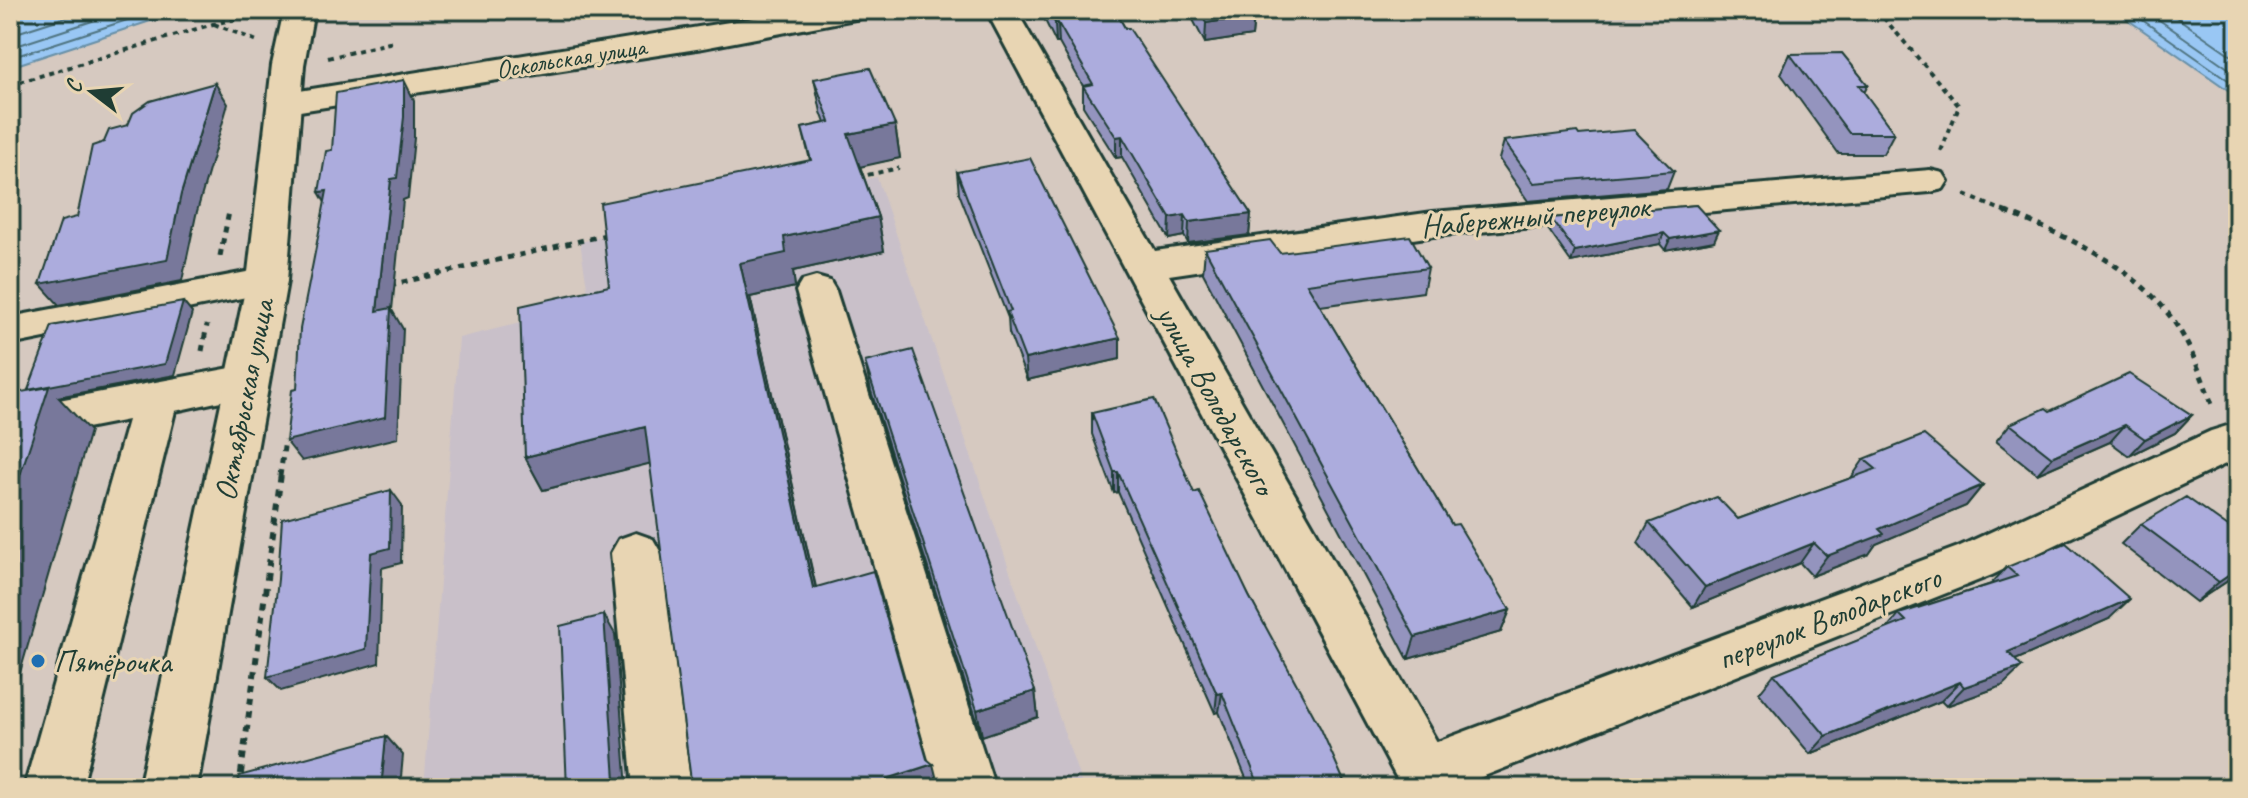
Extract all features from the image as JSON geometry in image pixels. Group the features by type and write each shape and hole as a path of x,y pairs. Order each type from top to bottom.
{"street":[{"name":"Октябрьская улица","path":"168,788 267,281 281,71 299,10"},
{"name":"Оскольская улица","path":"281,71 703,38 855,10"},
{"name":"улица Володарского","path":"1001,10 1428,781"},
{"name":"Набережный переулок","path":"1142,266 1433,224 1930,181"},
{"path":"10,331 267,281"},
{"path":"816,291 966,788"},
{"path":"10,426 247,381"},
{"path":"53,788 156,400"},
{"name":"переулок Володарского","path":"1428,781 1975,561 2227,443"},
{"path":"636,553 662,788"}],"path":[{"path":"1877,10 1959,106 1930,181 2038,224 2094,253 2156,299 2193,352 2227,443"},
{"path":"10,85 213,24 265,13"},
{"path":"213,24 281,71"},
{"path":"853,178 899,168"},
{"path":"381,287 625,231"},
{"path":"239,788 286,433"}],"shaded area":[{"path":"877,177 1083,788 424,788 459,338 590,306 580,242"}],"water":[{"path":"10,10 184,10 10,67"},
{"path":"2114,10 2238,10 2238,97"}],"building":[{"path":"1049,10 1115,10 1251,214 1189,222 1185,215 1170,218 1122,136 1116,137 1083,86 1093,84"},
{"path":"1199,10 1250,10 1254,16 1206,23"},
{"path":"1842,53 1868,85 1859,85 1894,133 1849,133 1790,54"},
{"path":"870,68 895,125 848,134 878,217 784,237 786,253 740,263 813,588 873,571 927,759 933,764 887,779 889,788 692,788 645,427 525,457 520,306 609,286 600,203 811,160 802,128 830,122 814,79"},
{"path":"404,80 404,117 397,178 391,179 377,311 391,308 385,417 286,441 292,390 297,389 300,329 327,191 319,192 326,151 332,150 336,93"},
{"path":"215,83 181,194 167,260 40,284 61,221 77,217 92,146 104,142 109,130 128,125 133,113 150,101"},
{"path":"1634,130 1674,171 1534,183 1504,141 1577,132 1579,135"},
{"path":"1030,158 1120,338 1025,359 1007,312 1011,311 957,172"},
{"path":"1696,205 1719,230 1670,239 1664,233 1575,251 1551,218"},
{"path":"1410,236 1428,268 1307,284 1452,525 1458,524 1510,610 1415,637 1205,249 1270,240 1280,253"},
{"path":"183,302 165,364 28,390 52,326"},
{"path":"913,350 1035,691 977,710 865,362"},
{"path":"2129,374 2192,415 2145,439 2125,425 2052,457 2010,424 2046,408 2050,411"},
{"path":"49,387 10,506 10,394"},
{"path":"1154,399 1194,493 1199,491 1249,596 1321,729 1347,788 1260,788 1222,693 1217,694 1118,472 1114,472 1092,413"},
{"path":"1924,435 1983,485 1879,529 1884,534 1827,556 1814,543 1705,587 1649,523 1717,497 1738,519 1876,469 1864,459"},
{"path":"391,490 390,548 371,553 366,649 267,677 282,519"},
{"path":"2186,497 2238,534 2238,569 2219,582 2141,524"},
{"path":"2066,543 2130,599 2008,652 2022,667 1964,687 1960,682 1826,736 1774,674 1906,621 1899,614 2017,576 2007,567"},
{"path":"604,615 615,780 590,788 567,788 560,626"},
{"path":"386,736 381,788 237,788 239,776"}],"place":[{"name":"Пятёрочка","path":"38,661"}]}
